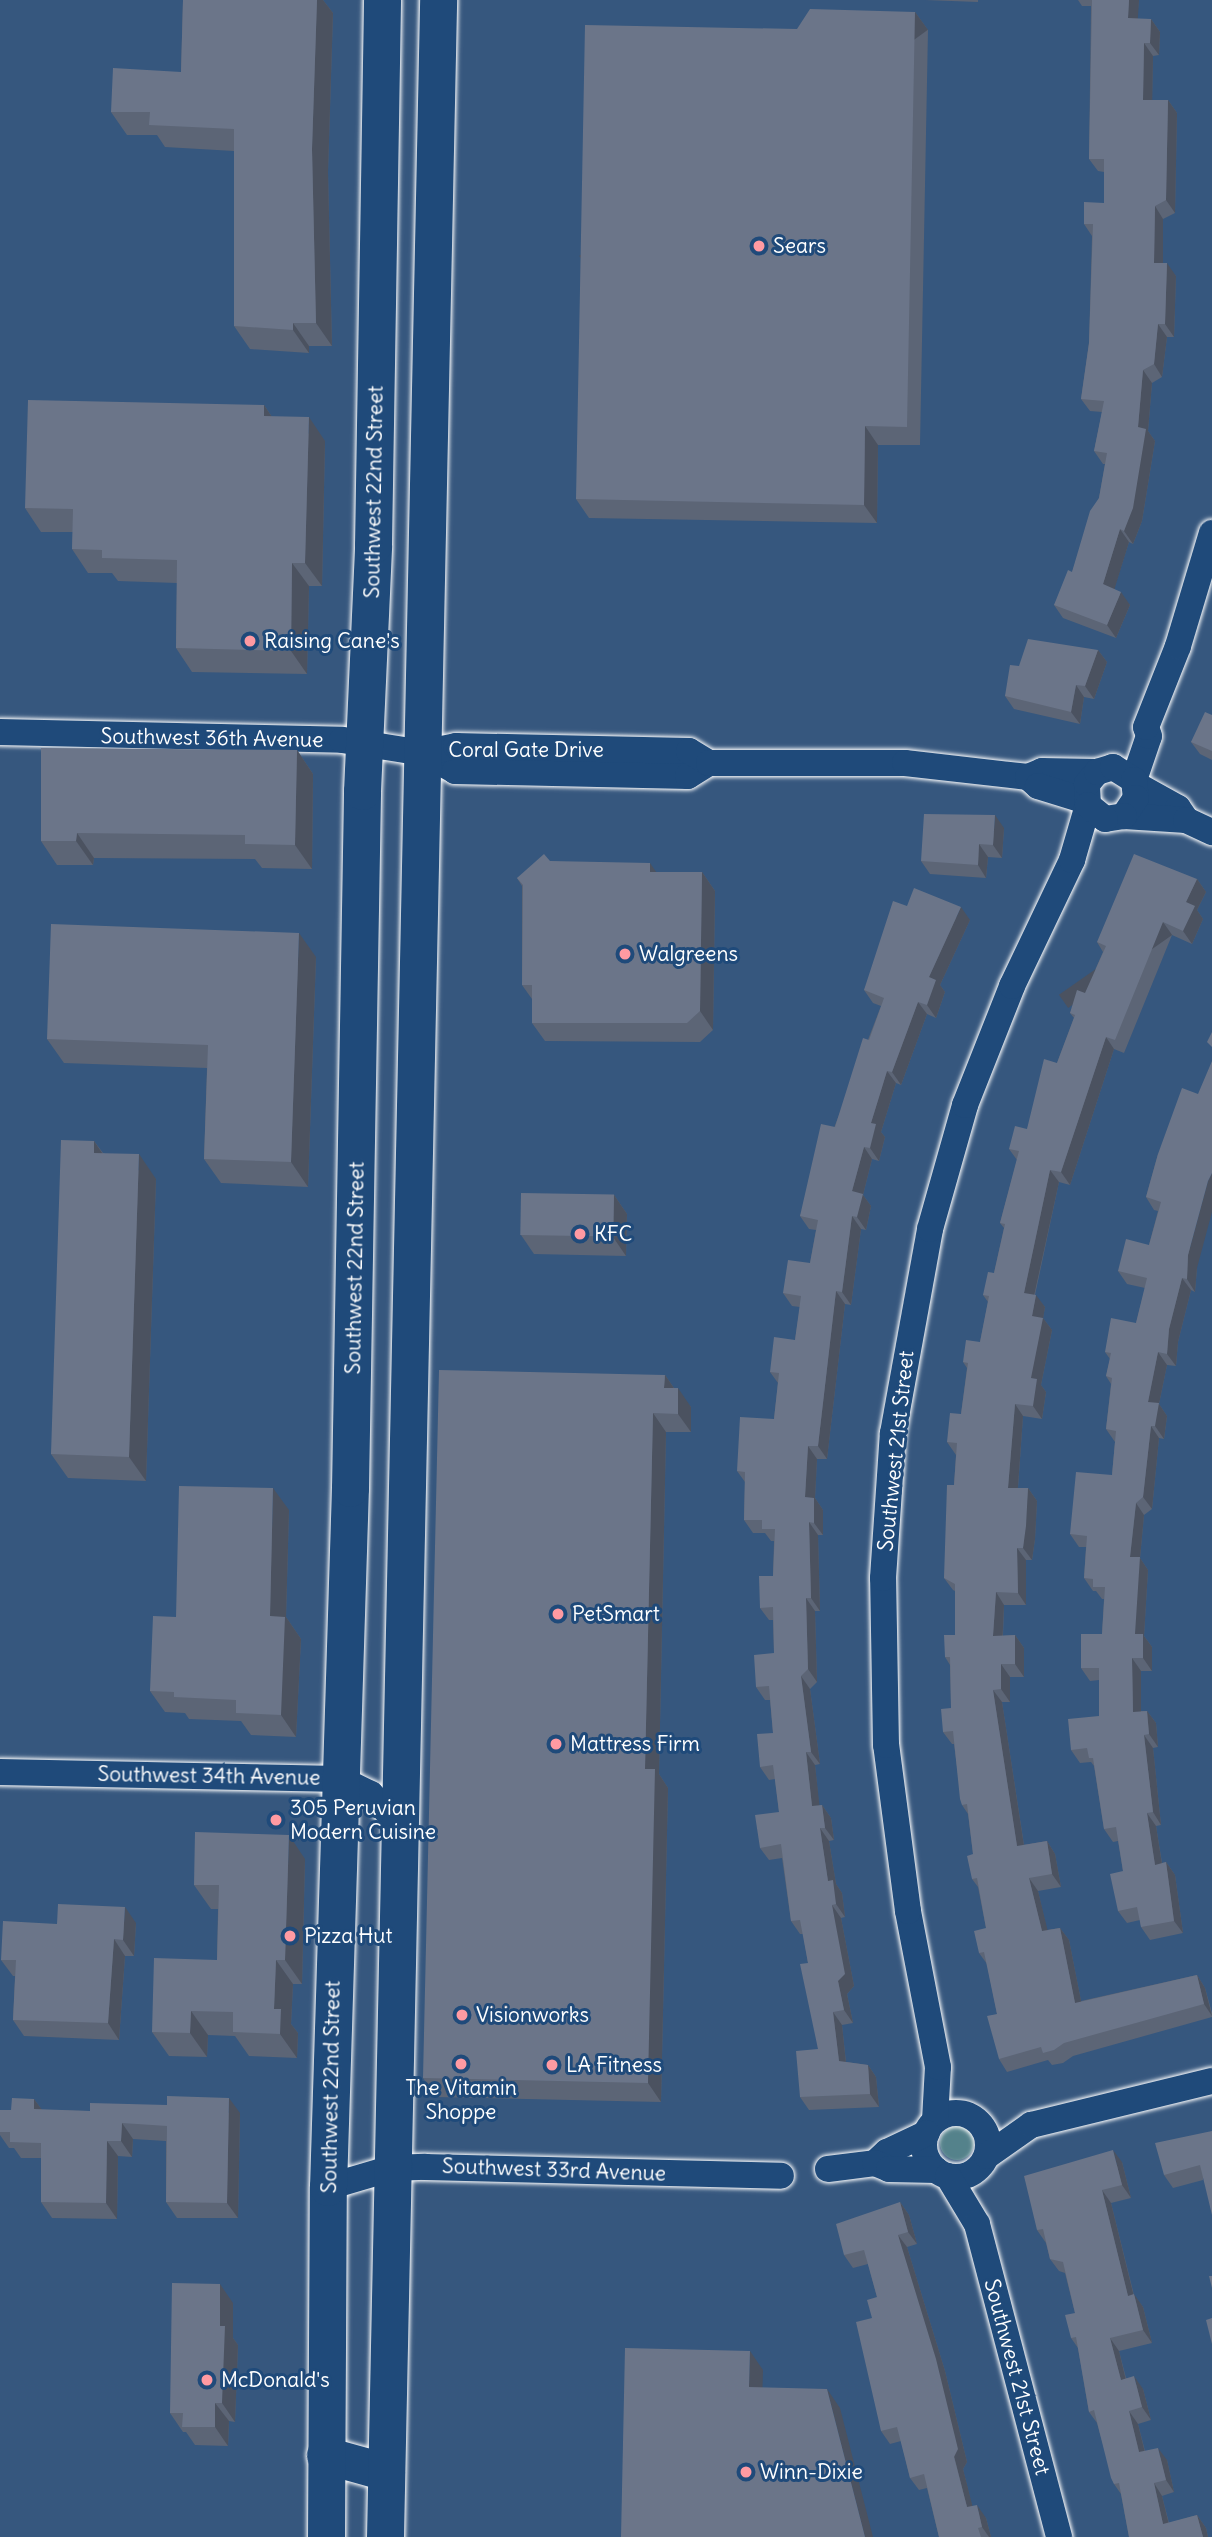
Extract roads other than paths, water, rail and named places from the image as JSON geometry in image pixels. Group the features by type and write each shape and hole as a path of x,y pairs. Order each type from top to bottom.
{"main road":[{"name":"Southwest 22nd Street","path":"326,2537 328,2188 365,743 373,545 382,0"},
{"path":"385,2537 438,0"},
{"path":"325,2455 386,2472"}],"street":[{"path":"1212,533 1178,646 1146,727 1087,784 1087,803 1098,816 1186,820 1212,832"},
{"path":"1118,818 1134,805 1134,782 1149,736 1146,727"},
{"name":"Southwest 36th Avenue","path":"0,732 365,743 423,753"},
{"name":"Coral Gate Drive","path":"423,753 455,771 688,776 709,763 905,763 1028,777 1042,771 1101,770"},
{"path":"1101,770 1121,770 1134,782 1178,808 1186,820"},
{"name":"Coral Gate Drive","path":"1028,777 1038,786 1087,803"},
{"name":"Southwest 21st Street","path":"931,2126 938,2067 908,1911 886,1745 883,1578 892,1445 922,1267 956,1132 1012,986 1072,860 1087,803"},
{"name":"Southwest 21st Street","path":"1072,860 1084,853 1118,818"},
{"name":"Southwest 34th Avenue","path":"0,1772 340,1779 371,1794 400,1826"},
{"name":"Southwest 21st Street","path":"938,2067 948,2074 974,2119"},
{"path":"875,2163 887,2152 951,2113 974,2119 1031,2125 1212,2081"},
{"path":"974,2119 988,2138 984,2160"},
{"path":"828,2169 875,2163 889,2169 966,2175 1031,2125"},
{"path":"931,2126 926,2153 942,2173"},
{"name":"Southwest 21st Street","path":"975,2217 984,2160"},
{"name":"Southwest 33rd Avenue","path":"328,2188 392,2168 781,2176"},
{"name":"Southwest 21st Street","path":"942,2173 975,2217 1059,2537"}],"place":[{"name":"Sears","path":"759,246"},
{"name":"Raising Cane's","path":"250,641"},
{"name":"Walgreens","path":"625,954"},
{"name":"KFC","path":"580,1234"},
{"name":"PetSmart","path":"558,1614"},
{"name":"Mattress Firm","path":"556,1744"},
{"name":"305 Peruvian Modern Cuisine","path":"276,1820"},
{"name":"Pizza Hut","path":"290,1936"},
{"name":"Visionworks","path":"462,2015"},
{"name":"The Vitamin Shoppe","path":"461,2064"},
{"name":"LA Fitness","path":"552,2065"},
{"name":"McDonald's","path":"207,2380"},
{"name":"Winn-Dixie","path":"746,2472"}]}
